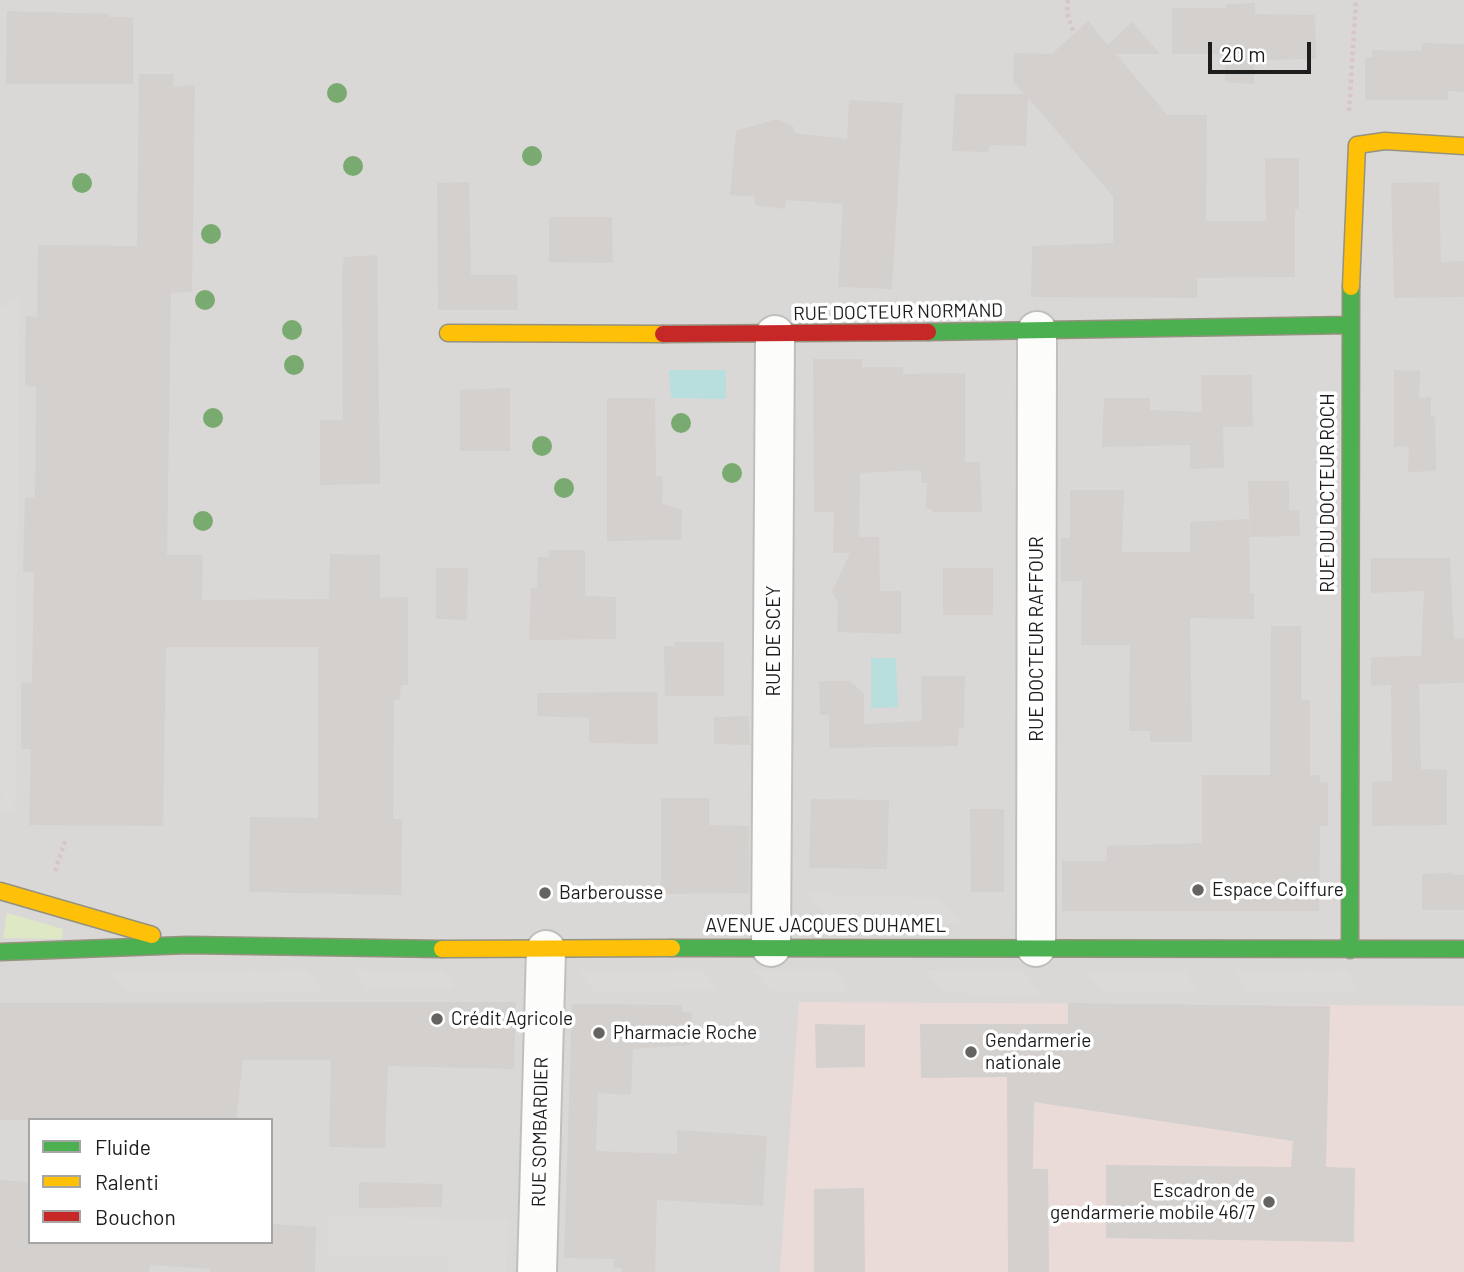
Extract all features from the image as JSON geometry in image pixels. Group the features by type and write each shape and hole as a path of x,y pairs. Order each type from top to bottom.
{"street":[{"path":"1357,145 1385,141 1464,146"},
{"name":"RUE DU DOCTEUR ROCH","path":"1350,950 1349,326 1357,145"},
{"name":"RUE DOCTEUR NORMAND","path":"448,333 775,335 1349,326"},
{"name":"RUE DOCTEUR RAFFOUR","path":"1036,947 1037,331"},
{"name":"RUE DE SCEY","path":"771,947 775,335"},
{"name":"AVENUE JACQUES DUHAMEL","path":"0,891 188,945"},
{"name":"AVENUE JACQUES DUHAMEL","path":"0,952 188,945 546,950 771,947 1464,949"},
{"name":"RUE SOMBARDIER","path":"537,1272 546,950"}],"path":[{"path":"1068,0 1067,13 1074,34"},
{"path":"1356,0 1348,123 1357,145"},
{"path":"53,879 66,838"}],"shaded area":[{"path":"0,0 1464,0 1464,1272 0,1272"},
{"path":"19,297 15,811 1,812 0,308"},
{"path":"809,894 938,898 963,924 831,921"},
{"path":"307,970 323,991 127,992 110,971"},
{"path":"352,970 444,971 455,989 367,989"},
{"path":"703,970 718,990 594,992 579,971"},
{"path":"752,970 834,970 851,993 771,991"},
{"path":"925,970 1023,970 1042,994 945,993"},
{"path":"1346,970 1360,993 1247,993 1235,971"},
{"path":"1085,971 1185,971 1199,992 1104,992"},
{"path":"799,1002 1464,1006 1464,1272 780,1272"},
{"path":"328,1215 508,1220 506,1272 448,1272 448,1257 328,1255"}],"green space":[{"path":"7,913 63,929 62,939 3,938"}],"water":[{"path":"669,370 726,370 726,399 671,398"},
{"path":"871,658 896,658 898,707 871,708"}],"building":[{"path":"1255,3 1255,14 1315,15 1316,59 1254,60 1254,84 1225,82 1225,54 1172,54 1172,8 1226,8 1226,4"},
{"path":"7,11 133,17 133,84 6,84"},
{"path":"1088,21 1108,45 1132,22 1160,54 1116,54 1167,115 1207,115 1206,221 1266,221 1265,158 1299,158 1299,209 1295,209 1295,277 1197,278 1197,298 1031,297 1032,246 1113,243 1113,196 1028,98 1026,146 989,145 989,152 952,151 955,94 1024,94 1013,82 1014,53 1052,54"},
{"path":"1422,43 1464,44 1464,92 1448,91 1448,100 1365,100 1365,57 1372,57 1372,50 1421,51"},
{"path":"139,74 174,74 173,87 195,85 192,292 171,293 167,555 203,555 202,600 329,599 330,554 380,555 380,598 408,597 408,685 401,685 400,699 394,700 393,819 402,819 401,895 249,892 250,817 318,818 318,647 166,647 163,826 29,825 31,749 21,749 21,683 32,682 34,572 23,572 25,498 35,497 36,387 25,386 26,316 37,317 38,245 137,246"},
{"path":"849,100 903,103 892,289 838,287 843,204 786,200 785,209 755,205 755,197 730,195 736,131 777,119 793,126 794,133 847,139"},
{"path":"469,182 471,275 517,275 518,310 438,310 437,183"},
{"path":"1439,182 1441,262 1464,261 1464,297 1394,298 1391,183"},
{"path":"549,217 612,217 613,263 549,262"},
{"path":"377,255 380,484 320,485 320,420 343,420 344,257"},
{"path":"813,359 862,359 862,367 903,367 903,374 965,373 965,462 980,462 982,512 932,512 932,509 926,509 927,483 921,483 921,470 860,473 859,537 879,537 880,591 901,591 901,634 837,632 838,602 832,592 850,553 833,553 834,512 814,512"},
{"path":"1394,370 1420,371 1419,398 1431,397 1431,416 1435,415 1436,471 1408,472 1409,446 1394,447"},
{"path":"1201,375 1252,375 1253,427 1223,427 1224,468 1190,469 1190,445 1102,447 1104,398 1150,398 1150,410 1202,412"},
{"path":"510,388 510,451 460,451 460,390"},
{"path":"607,398 655,398 656,476 663,476 662,504 682,510 681,540 607,541"},
{"path":"1248,481 1289,481 1289,510 1299,510 1300,536 1250,537"},
{"path":"1070,490 1124,490 1122,552 1190,552 1190,522 1249,519 1250,593 1254,593 1254,619 1190,618 1192,742 1150,742 1150,731 1129,731 1130,645 1081,645 1082,581 1061,581 1061,538 1070,538"},
{"path":"549,550 585,550 585,596 616,597 616,639 529,640 531,588 537,588 538,557 549,557"},
{"path":"1371,558 1450,558 1454,639 1464,638 1464,683 1419,684 1421,769 1447,770 1447,825 1372,826 1372,782 1392,781 1391,685 1371,686 1371,657 1421,656 1424,591 1371,593"},
{"path":"436,568 468,568 467,620 436,619"},
{"path":"943,568 993,568 993,615 943,615"},
{"path":"1271,626 1301,626 1301,700 1310,700 1310,775 1320,775 1320,783 1328,782 1328,826 1320,826 1319,911 1062,911 1062,861 1107,861 1107,846 1202,843 1202,775 1270,775"},
{"path":"674,642 724,642 724,696 665,696 664,646 675,646"},
{"path":"921,676 965,676 964,728 959,729 958,746 829,748 829,715 820,715 819,681 850,681 864,694 864,724 922,721"},
{"path":"657,692 658,744 589,743 589,718 537,716 537,693"},
{"path":"749,716 750,745 714,744 714,717"},
{"path":"661,798 709,798 709,825 749,826 749,893 661,894"},
{"path":"811,799 889,800 887,869 809,868"},
{"path":"970,809 1004,809 1004,892 971,892"},
{"path":"1422,874 1464,875 1464,910 1422,910"},
{"path":"516,1002 514,1069 388,1066 385,1148 329,1147 331,1060 243,1060 236,1118 0,1120 0,1003"},
{"path":"1068,1003 1330,1006 1326,1167 1355,1168 1354,1242 1106,1238 1106,1165 1291,1167 1293,1141 1034,1102 1033,1169 1048,1169 1049,1272 1008,1272 1007,1077 921,1078 920,1024 1068,1024"},
{"path":"572,1004 682,1005 682,1012 692,1013 691,1045 633,1049 631,1095 598,1093 596,1151 677,1154 677,1130 767,1136 763,1206 657,1200 655,1272 622,1272 622,1268 613,1268 614,1259 564,1258"},
{"path":"815,1024 865,1025 865,1067 816,1068"},
{"path":"0,1180 28,1182 28,1244 273,1244 273,1224 316,1227 315,1272 210,1272 210,1269 150,1265 149,1272 0,1272"},
{"path":"359,1182 443,1184 442,1207 359,1208"},
{"path":"864,1188 865,1272 814,1272 814,1189"}],"traffic: fast":[{"path":"1350,950 1351,287"},
{"path":"928,332 1349,325"},
{"path":"0,952 188,945 442,949"},
{"path":"672,948 1464,949"}],"traffic: slow":[{"path":"1351,287 1357,145 1385,141 1464,146"},
{"path":"448,333 663,334"},
{"path":"0,891 152,935"},
{"path":"442,949 672,948"}],"traffic: jam":[{"path":"663,334 928,332"}],"place":[{"name":"Espace Coiffure","path":"1198,890"},
{"name":"Barberousse","path":"545,893"},
{"name":"Crédit Agricole","path":"437,1019"},
{"name":"Pharmacie Roche","path":"599,1033"},
{"name":"Gendarmerie nationale","path":"971,1052"},
{"name":"Escadron de gendarmerie mobile 46/7","path":"1269,1202"}]}
